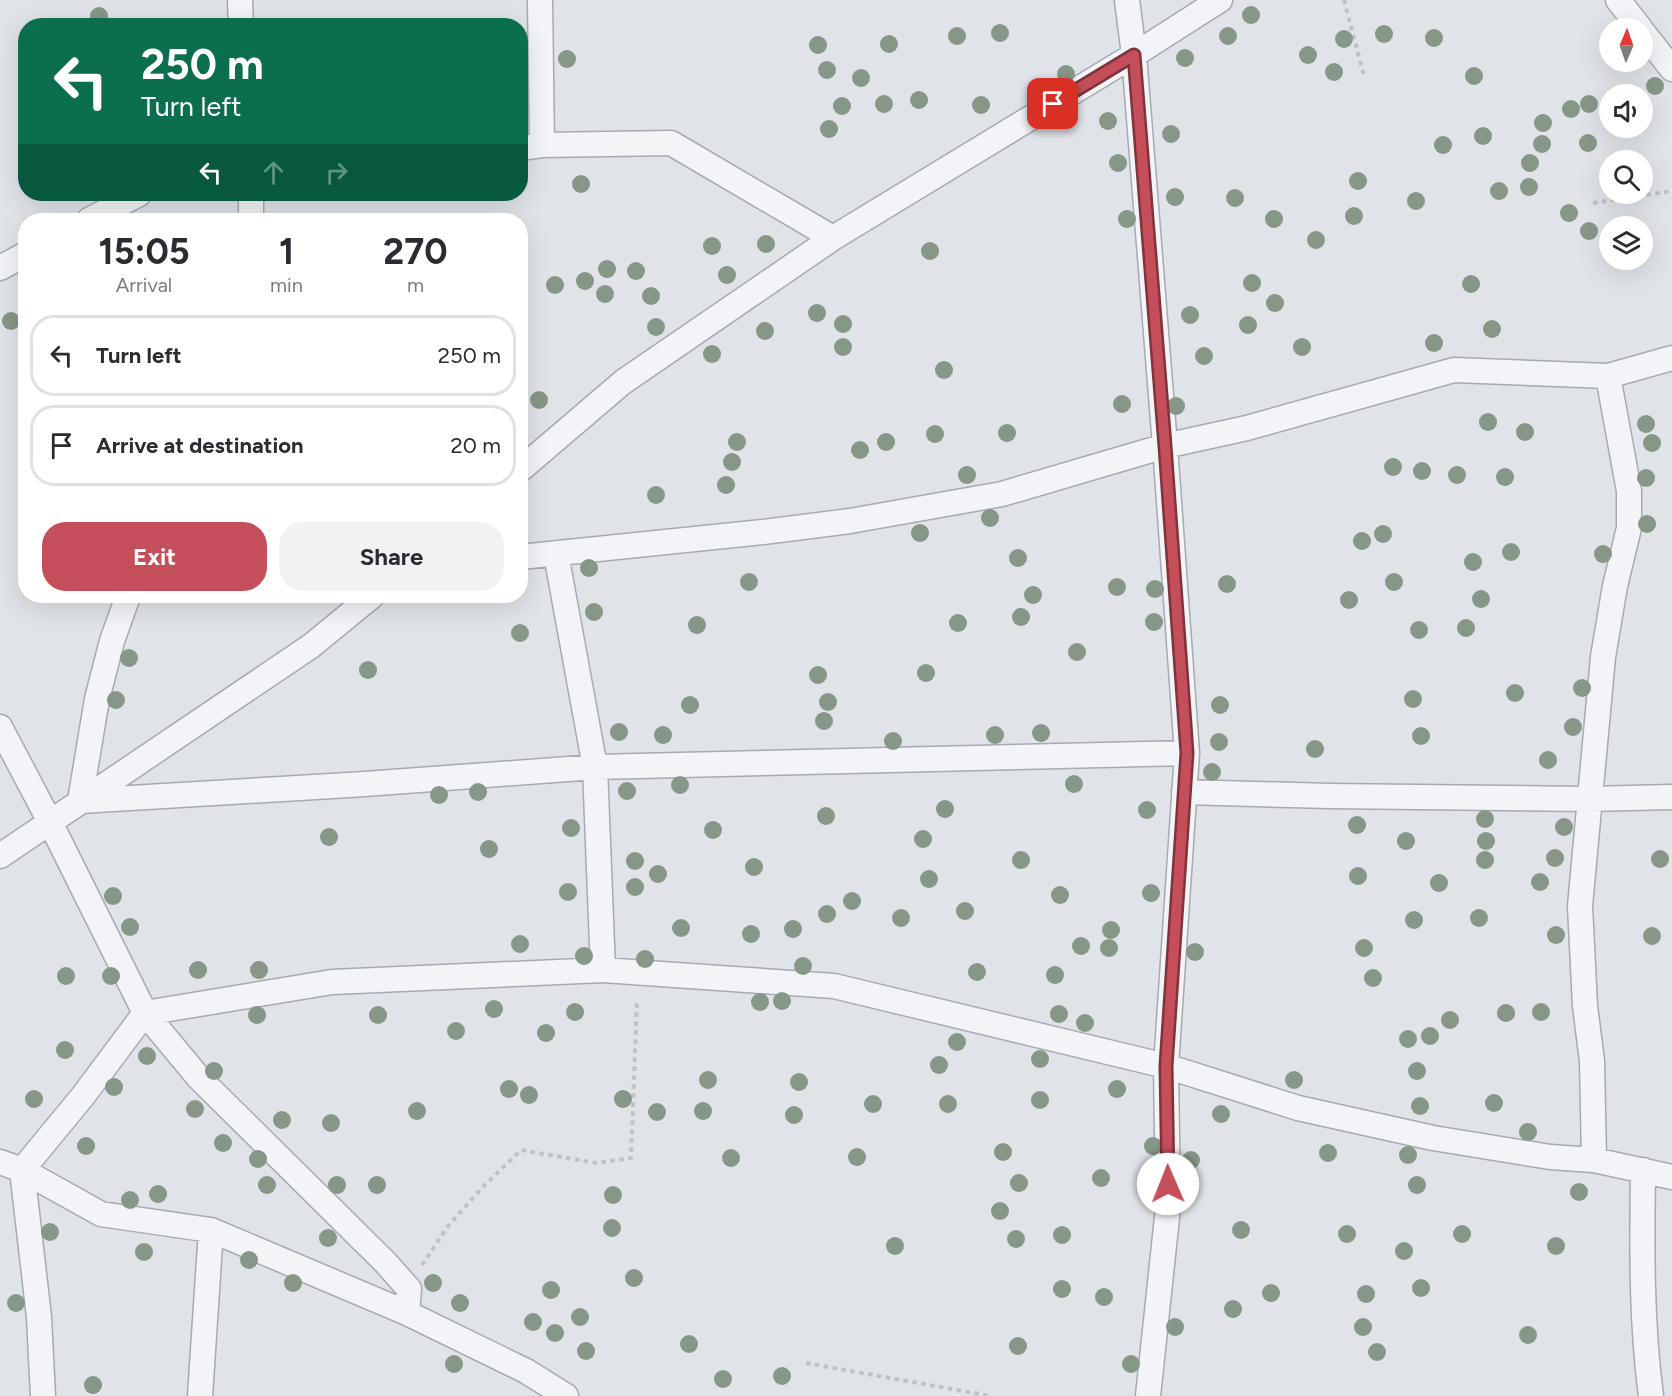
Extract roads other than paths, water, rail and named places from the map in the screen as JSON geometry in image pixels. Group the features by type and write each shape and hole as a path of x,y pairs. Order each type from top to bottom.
{"street":[{"path":"240,0 241,18"},
{"path":"540,0 531,146 671,143 832,238"},
{"path":"1127,0 1134,55 1187,753 1166,1066 1168,1208 1148,1396"},
{"path":"528,463 623,382 832,238 1134,55 1220,0"},
{"path":"1618,0 1632,18"},
{"path":"1653,44 1672,69"},
{"path":"102,213 126,201"},
{"path":"0,268 18,258"},
{"path":"528,556 763,532 862,519 1002,494 1165,446 1247,428 1454,370 1608,376 1672,358"},
{"path":"1594,1160 1592,1060 1585,1006 1580,906 1603,657 1615,586 1629,528 1629,491 1608,376"},
{"path":"556,554 595,766 603,970"},
{"path":"80,801 97,699 112,641 126,603"},
{"path":"0,856 311,646 363,603"},
{"path":"0,727 145,1013 199,1078 386,1263 409,1289 407,1313"},
{"path":"80,801 364,784 595,766 1187,753"},
{"path":"1184,792 1589,799 1672,797"},
{"path":"11,1166 83,1096 145,1013 332,982 603,970 834,986 1166,1066 1298,1108 1434,1138 1550,1158 1594,1160 1672,1176"},
{"path":"11,1166 101,1214 211,1230 407,1313 526,1371 566,1396"},
{"path":"11,1166 39,1317 44,1396"},
{"path":"1643,1170 1642,1269 1651,1396"},
{"path":"200,1396 211,1230"}]}
